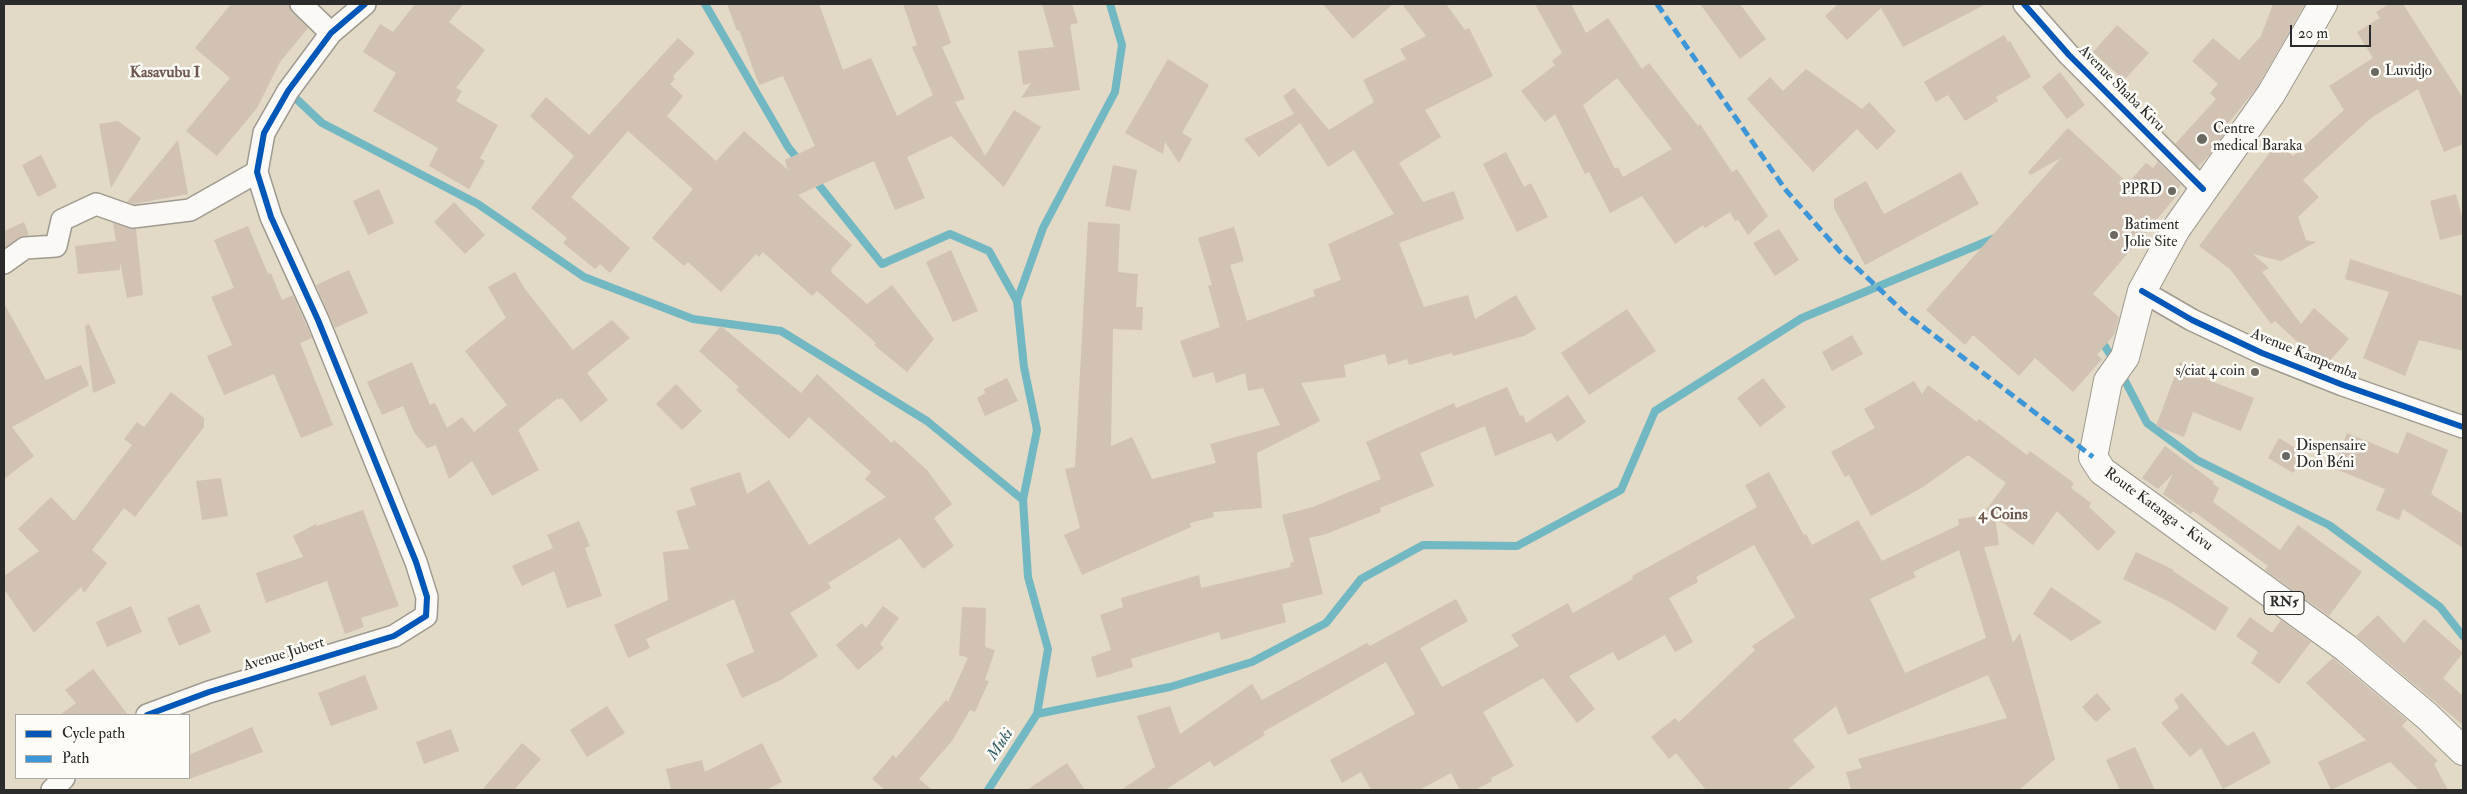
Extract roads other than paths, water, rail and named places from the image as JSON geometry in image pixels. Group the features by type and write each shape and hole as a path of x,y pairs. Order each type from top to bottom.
{"highway":[{"name":"Route Katanga - Kivu","path":"2323,4 2271,94 2176,229 2142,291 2125,358 2108,381 2092,457 2102,471 2346,648 2427,716 2463,751"}],"street":[{"path":"300,4 331,33"},
{"path":"4,263 25,248 56,246 62,220 96,204 133,217 190,210 257,172 264,133 288,91 331,33 365,4"},
{"name":"Avenue Shaba Kivu","path":"2024,4 2069,56 2203,189"},
{"name":"Avenue Jubert","path":"150,714 209,692 394,636 426,616 427,597 416,562 322,329 271,217 257,172"},
{"name":"Avenue Kampemba","path":"2142,291 2192,320 2262,353 2343,385 2463,427"},
{"path":"52,790 63,779"}],"waterway":[{"path":"705,4 788,147 800,162"},
{"name":"Muki","path":"988,790 1037,714 1048,649 1028,577 1023,500 1037,430 1024,367 1017,301 1043,228 1115,92 1122,45 1110,4"},
{"path":"289,92 322,123 478,204 584,277 693,319 781,331 927,421 1023,500"},
{"path":"814,179 882,264 950,234 989,251 1017,301"},
{"path":"1037,714 1170,687 1252,662 1326,623 1361,579 1423,545 1517,546 1621,490 1655,411 1802,318 1995,238"},
{"path":"2100,339 2116,363"},
{"path":"2121,373 2147,423 2197,460 2329,525 2440,607 2463,636"}],"place":[{"name":"Luvidjo","path":"2375,72"},
{"name":"Centre medical Baraka","path":"2202,139"},
{"name":"PPRD","path":"2172,191"},
{"name":"Batiment Jolie Site","path":"2114,235"},
{"name":"s/ciat 4 coin","path":"2255,372"},
{"name":"Dispensaire Don Béni","path":"2286,456"}],"district":[{"name":"Kasavubu I","path":"165,74"},
{"name":"4 Coins","path":"2003,516"}]}
